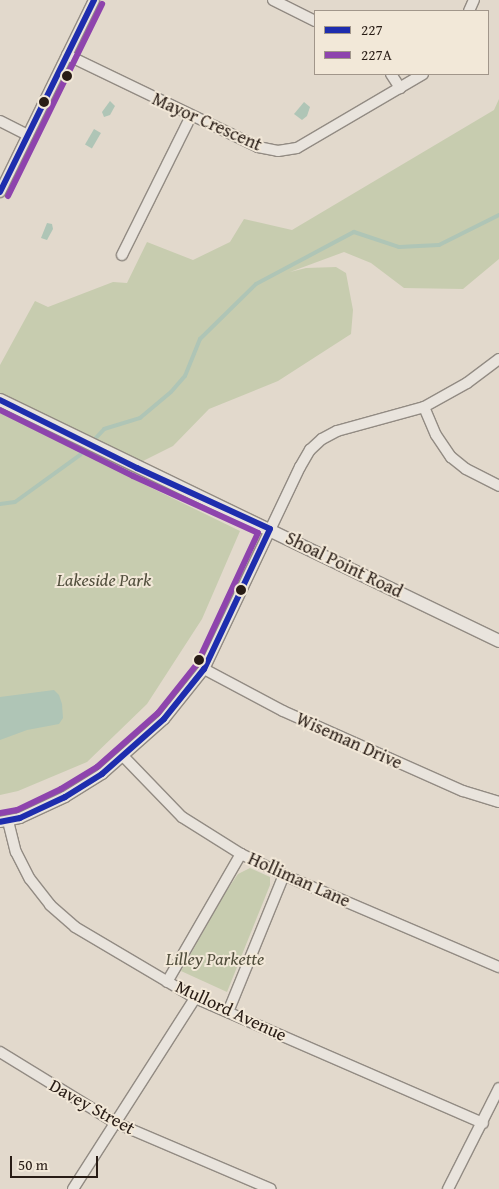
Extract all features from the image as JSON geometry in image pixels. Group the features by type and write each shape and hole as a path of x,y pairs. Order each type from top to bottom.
{"street":[{"path":"0,192 94,0"},
{"path":"273,0 314,20"},
{"name":"Mayor Crescent","path":"67,55 258,147 278,151 297,148 421,75"},
{"path":"392,75 400,88"},
{"path":"122,255 191,116"},
{"path":"0,121 28,135"},
{"path":"4,822 20,818 65,797 102,774 164,719 204,669 300,467 310,450 322,439 337,431 424,407 467,383 499,359"},
{"name":"Shoal Point Road","path":"0,400 64,433 270,529 499,641"},
{"path":"424,407 436,434 451,456 466,468 499,486"},
{"name":"Wiseman Drive","path":"204,669 283,711 463,791 499,802"},
{"name":"Holliman Lane","path":"123,756 182,817 241,854 284,875 499,966"},
{"name":"Mullord Avenue","path":"4,822 16,852 30,879 50,905 74,927 194,998 483,1123"},
{"path":"167,982 241,854"},
{"path":"228,1012 284,875"},
{"path":"73,1189 194,998"},
{"name":"Davey Street","path":"0,1052 116,1123 271,1189"},
{"path":"448,1189 499,1088"}],"green space":[{"name":"Lakeside Park","path":"499,99 499,259 463,289 404,288 371,263 344,252 290,272 306,268 336,267 346,273 353,310 351,334 278,381 209,409 173,446 143,461 129,477 240,531 202,619 147,704 87,762 18,791 0,795 0,365 35,301 48,307 113,282 127,283 147,242 193,260 230,242 244,219 292,230 494,110"},
{"name":"Lilley Parkette","path":"250,868 270,877 270,885 227,992 181,971 225,893 238,874"}],"shaded area":[{"path":"110,101 115,106 110,115 104,117 102,112"},
{"path":"304,102 310,107 307,116 302,120 294,114"},
{"path":"94,129 101,133 92,149 85,145"},
{"path":"47,223 52,224 53,229 47,240 41,238"},
{"path":"54,690 59,695 62,704 63,718 59,724 27,730 0,740 0,697"}],"waterway":[{"path":"93,441 104,429 140,418 171,392 185,376 200,339 256,284 354,232 399,247 439,245 499,215"},
{"path":"0,504 15,502 80,455 88,446"}],"transit line":[{"name":"227","path":"0,192 94,0"},
{"name":"227A","path":"8,196 102,4"},
{"name":"227","path":"0,400 137,468 270,529 204,669 164,719 102,774 65,797 20,818 0,822"},
{"name":"227A","path":"0,410 133,476 258,533 197,664 158,713 97,767 61,789 17,810 0,813"}]}
